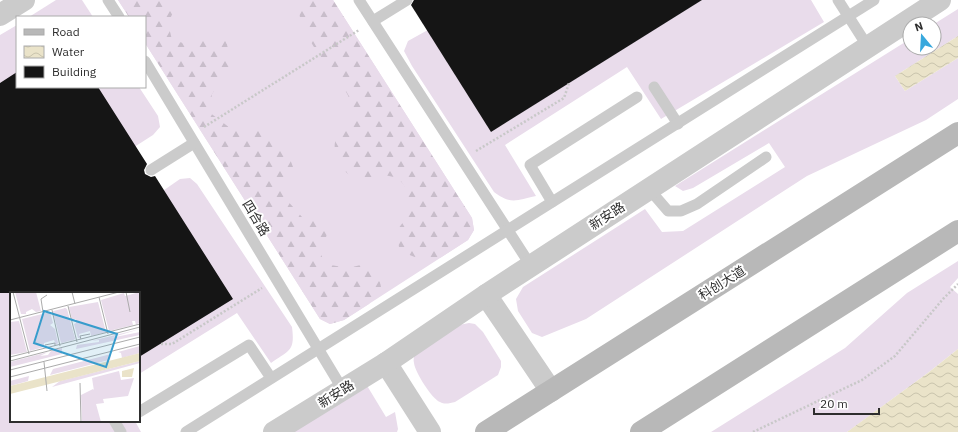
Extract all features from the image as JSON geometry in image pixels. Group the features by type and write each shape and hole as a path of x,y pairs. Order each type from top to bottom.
{"main road":[{"name":"科创大道","path":"486,432 958,133"},
{"path":"641,432 958,232"}],"street":[{"path":"0,15 24,0"},
{"name":"新安路","path":"274,432 386,363 486,295 940,0"},
{"path":"486,295 551,390"},
{"path":"386,363 430,432"}],"lane":[{"path":"108,0 118,16"},
{"path":"359,0 531,266"},
{"path":"373,21 407,0"},
{"path":"838,0 868,47"},
{"path":"186,432 874,0"},
{"name":"四合路","path":"146,63 343,390"},
{"path":"654,87 678,124"},
{"path":"552,202 530,165 638,97"},
{"path":"151,170 192,140"},
{"path":"649,189 668,211 681,211 697,204 766,157"},
{"path":"140,411 249,345 271,378"}],"path":[{"path":"192,140 373,21"},
{"path":"462,159 564,98 569,83"},
{"path":"161,344 172,344 276,279"},
{"path":"753,432 862,380 895,356 942,299 958,285"}],"green space":[{"path":"56,0 82,0 92,16 31,16"},
{"path":"118,0 333,0 472,218 474,230 468,240 344,320 330,324 320,319 146,45 146,16 128,16"},
{"path":"118,0 179,0 168,23 172,40 187,44 210,38 226,41 232,63 212,94 209,112 230,128 259,127 276,137 285,146 293,167 285,186 285,198 302,217 321,220 328,232 320,252 325,264 348,268 365,264 378,272 381,287 369,304 344,320 330,324 320,319 146,45 146,16 128,16"},
{"path":"298,0 333,0 472,218 474,230 468,240 440,258 420,259 407,254 399,247 396,232 406,217 409,204 407,191 401,181 389,176 355,178 346,172 338,161 335,142 342,133 352,127 353,110 344,89 308,37 300,19"},
{"path":"421,0 811,0 824,22 661,119 627,67 505,145 536,196 519,200 510,200 505,199 494,192 412,66 404,51 408,41 435,26"},
{"path":"958,9 958,36 942,46 942,19"},
{"path":"16,26 16,88 140,88 158,116 160,127 153,135 128,151 157,195 180,179 190,178 197,184 292,327 292,346 287,352 271,363 237,313 140,373 140,292 10,292 10,422 136,422 141,432 0,432 0,35"},
{"path":"902,44 902,56 926,56 895,76 905,91 958,58 958,99 926,120 807,176 586,319 542,337 532,333 518,311 516,299 523,287 645,209 662,232 683,231 785,167 769,143 693,188 683,191 675,186"},
{"path":"958,261 958,278 950,287 958,294 958,349 850,430 847,432 711,432 845,348 907,293"},
{"path":"469,323 475,324 483,332 501,361 501,367 498,375 455,402 448,404 442,403 433,396 421,379 415,367 415,354 459,325"},
{"path":"366,384 386,417 395,412 398,429 397,432 288,432"}],"water":[{"path":"958,36 958,58 905,91 895,76 926,56 942,56 942,46"},
{"path":"958,349 958,432 847,432 929,372"}],"building":[{"path":"414,0 702,0 491,132 411,5"},
{"path":"16,73 16,88 99,88 147,164 144,170 145,174 151,177 155,176 233,299 140,356 140,292 0,293 0,83"}]}
